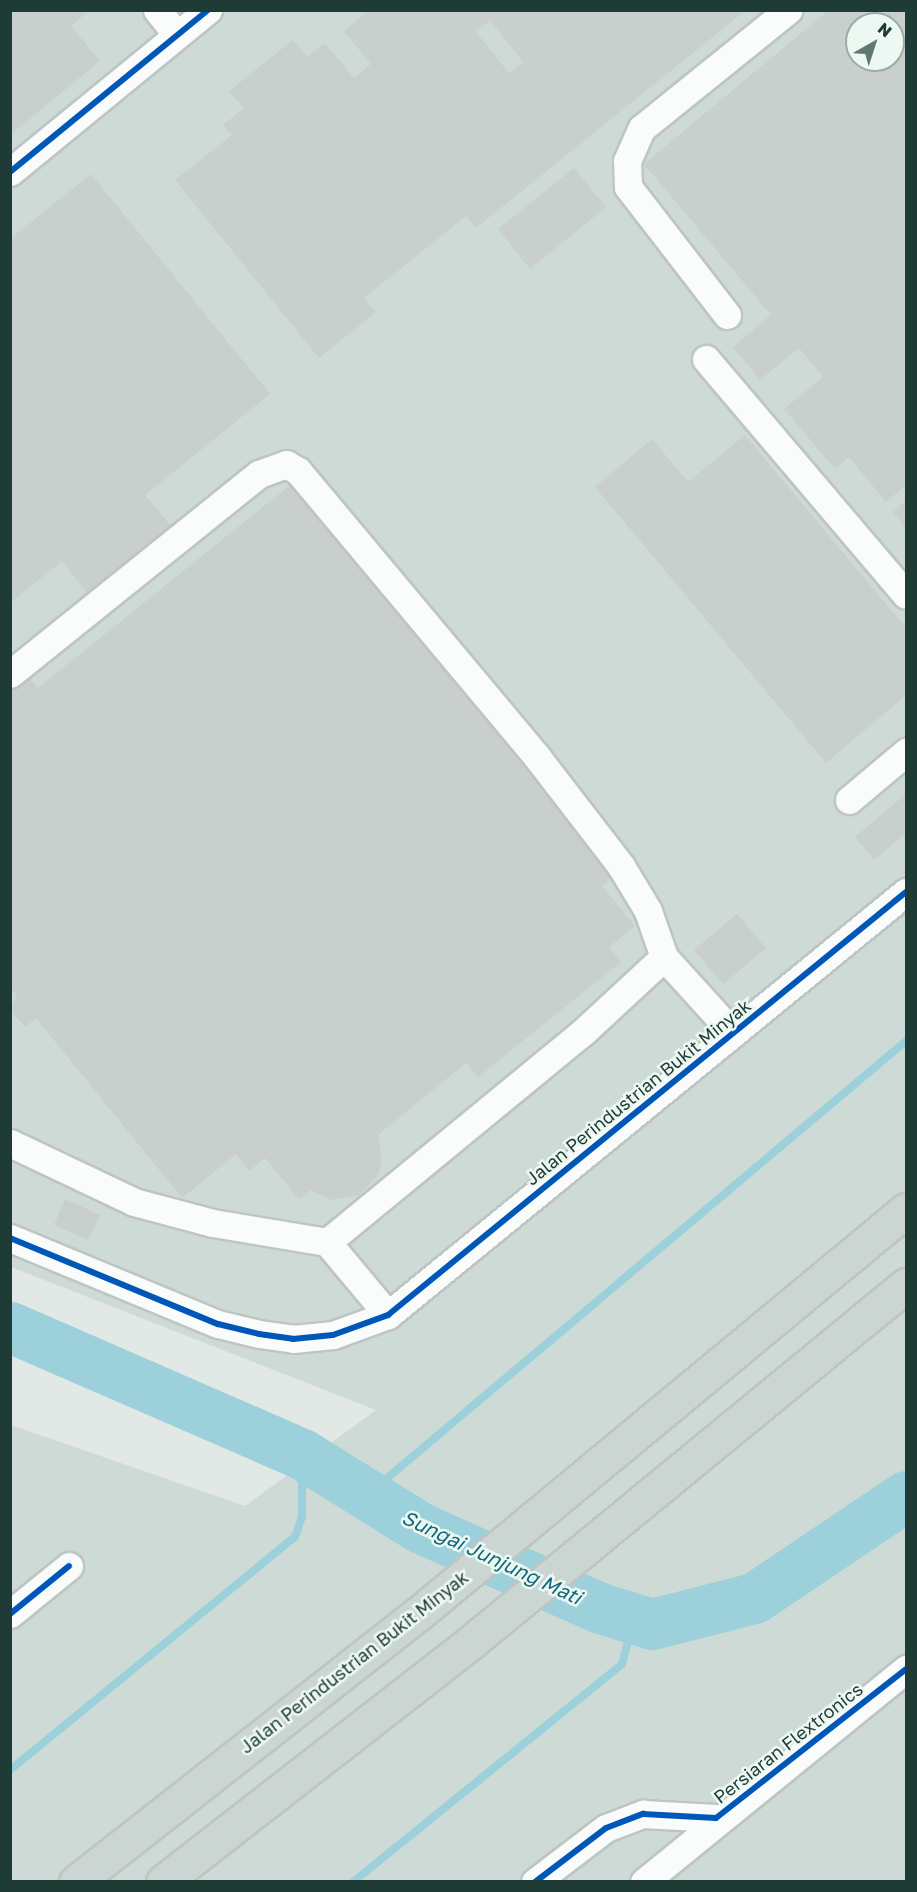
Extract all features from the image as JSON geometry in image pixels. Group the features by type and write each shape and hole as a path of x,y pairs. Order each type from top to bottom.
{"main road":[{"name":"Jalan Perindustrian Bukit Minyak","path":"76,1881 418,1614 906,1210"},
{"path":"164,1881 470,1642 906,1285"}],"street":[{"path":"157,10 177,35"},
{"path":"10,172 208,10"},
{"path":"727,315 628,188 627,160 642,128 788,10"},
{"path":"706,359 906,595"},
{"path":"10,674 259,474 286,464 298,471 410,605 621,866 648,911 664,957 734,1033"},
{"path":"849,800 906,752"},
{"name":"Jalan Perindustrian Bukit Minyak","path":"10,1238 218,1324 259,1334 293,1339 333,1335 388,1315 906,892"},
{"path":"327,1242 583,1032 664,957"},
{"path":"10,1143 134,1202 213,1223 327,1242 388,1315"},
{"path":"10,1614 69,1566"},
{"name":"Persiaran Flextronics","path":"644,1881 716,1818 906,1669"},
{"path":"536,1881 606,1828 643,1814 716,1818"}],"shaded area":[{"path":"11,11 906,11 906,1881 11,1882 11,1425 245,1506 376,1410 11,1267"}],"building":[{"path":"10,10 90,10 71,26 100,61 10,135"},
{"path":"369,10 746,10 476,228 466,216 364,298 376,312 319,358 175,180 232,135 223,125 244,108 229,91 293,40 307,57 325,43 354,78 371,64 344,31","holes":["490,20 523,62 509,73 476,32"]},
{"path":"829,10 902,10 903,12 845,12 845,72 905,72 905,14 906,16 906,485 886,502 849,457 835,469 784,409 823,377 799,348 760,380 733,347 771,315 644,164"},
{"path":"574,168 606,207 530,269 498,229"},
{"path":"91,174 270,394 145,495 172,527 89,595 62,561 10,603 10,239"},
{"path":"745,435 906,628 906,695 826,763 595,487 652,439 688,482"},
{"path":"299,478 620,871 602,886 635,926 609,947 621,962 478,1077 466,1063 378,1135 382,1162 378,1175 359,1195 331,1200 310,1190 299,1199 265,1158 249,1171 236,1154 182,1198 36,1018 25,1027 10,1010 17,995 10,987 10,692 29,677 38,688"},
{"path":"906,500 906,528 893,512"},
{"path":"906,794 906,833 874,860 855,837"},
{"path":"737,914 766,948 723,984 694,950"},
{"path":"65,1199 100,1215 88,1240 54,1225"}],"waterway":[{"path":"367,1495 906,1041"},
{"name":"Sungai Junjung Mati","path":"10,1327 302,1454 421,1528 600,1608 652,1624 754,1598 906,1496"},
{"path":"10,1770 295,1537 302,1517 302,1454"},
{"path":"353,1882 622,1664 634,1618"}],"cycle path":[{"path":"10,172 208,10"},
{"path":"10,1238 218,1324 259,1334 293,1339 333,1335 388,1315 906,892"},
{"path":"10,1614 69,1566"},
{"path":"535,1882 606,1828 643,1814 716,1818 906,1669"}]}
